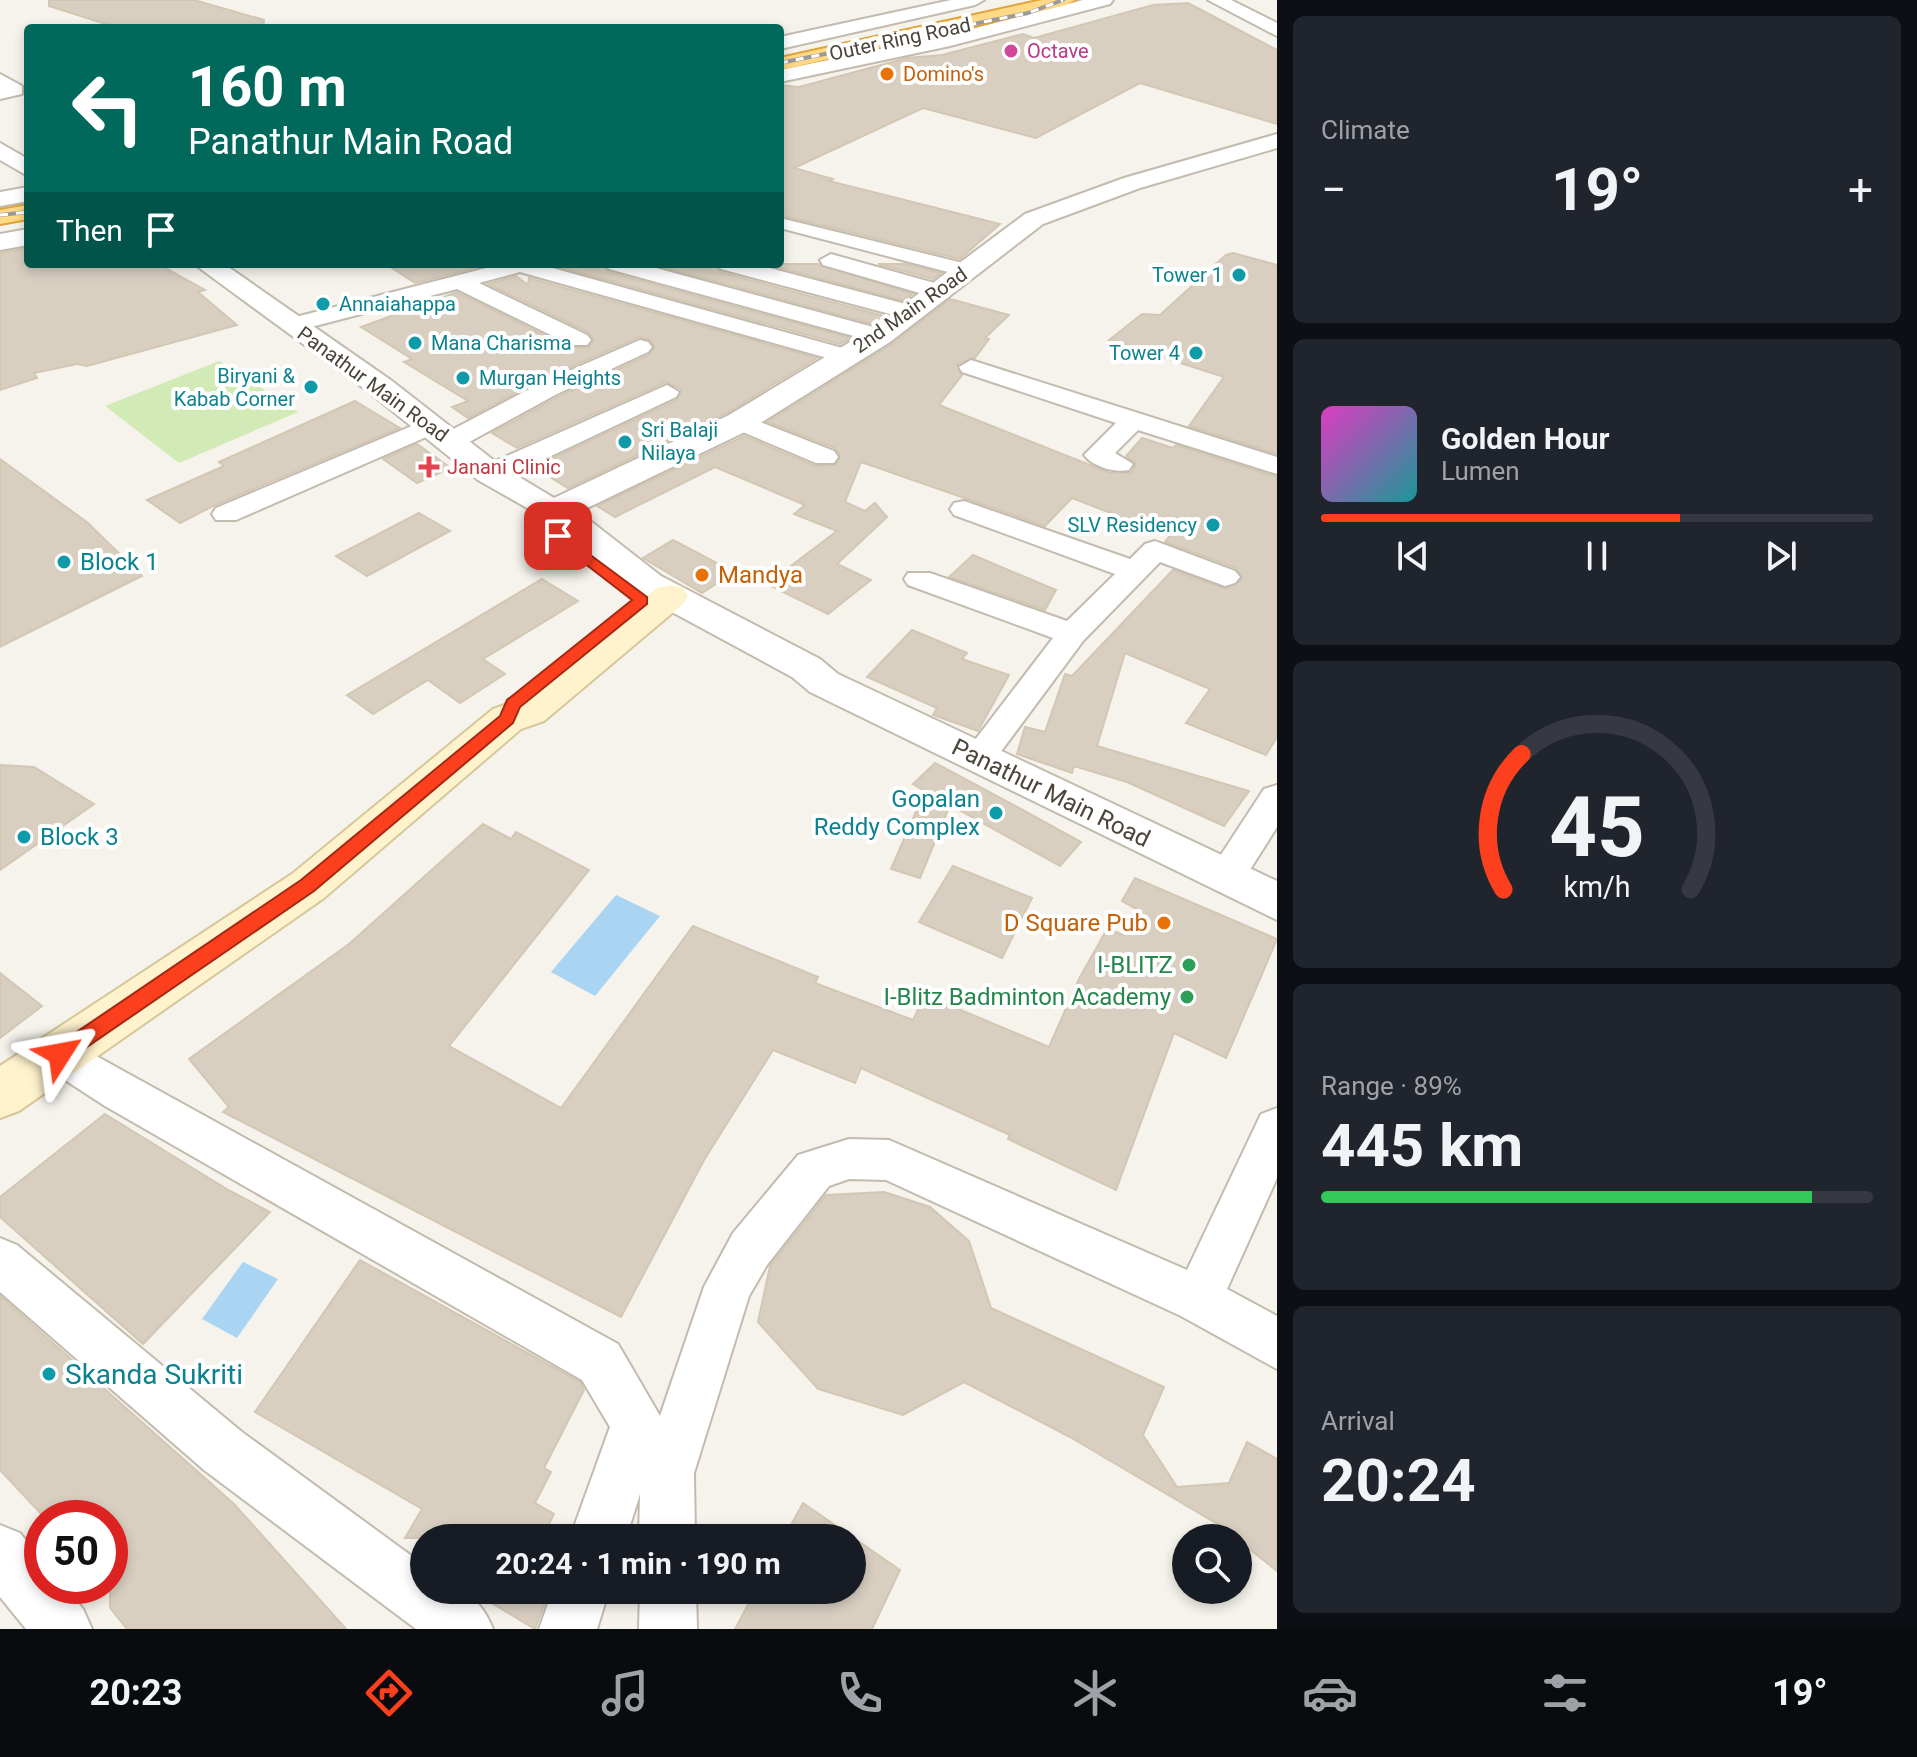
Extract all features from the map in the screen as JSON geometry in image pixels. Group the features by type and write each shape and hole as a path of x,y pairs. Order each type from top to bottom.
{"highway":[{"name":"Outer Ring Road","path":"784,52 1022,0"},
{"name":"Outer Ring Road","path":"784,63 1066,0"},
{"path":"0,217 24,213"},
{"path":"0,231 24,228"}],"main road":[{"path":"0,1095 308,886 507,719 530,711 656,598"}],"street":[{"path":"784,42 975,0"},
{"path":"784,75 950,40 1104,0"},
{"path":"1217,0 1277,30"},
{"path":"0,79 16,90 0,94"},
{"name":"2nd Main Road","path":"547,508 740,422 880,336 1034,219 1132,183 1277,141"},
{"path":"0,150 24,166"},
{"path":"0,199 24,195"},
{"path":"784,223 967,271"},
{"path":"867,245 887,227"},
{"path":"0,242 24,238"},
{"path":"809,254 937,291"},
{"name":"Panathur Main Road","path":"213,268 492,473 547,508 535,516 656,598 798,677 824,683 1277,902"},
{"path":"292,325 508,268"},
{"path":"530,268 845,356"},
{"path":"632,268 880,336"},
{"path":"744,268 909,312"},
{"path":"458,281 579,340"},
{"path":"226,514 441,434 640,347"},
{"path":"971,367 1277,466"},
{"path":"492,473 667,392"},
{"path":"1120,464 1097,455 1134,420"},
{"path":"740,422 825,457"},
{"path":"964,509 1135,571"},
{"path":"979,757 1072,634 1155,550 1225,577"},
{"path":"919,579 1072,634"},
{"path":"1226,877 1277,798"},
{"path":"60,1054 120,1093 600,1362 637,1424 603,1524"},
{"path":"1198,1299 1277,1128"},
{"path":"667,1524 667,1473 728,1287 750,1249 814,1170 849,1159 889,1160 1198,1299 1277,1344"},
{"path":"0,1261 223,1451 464,1629"},
{"path":"0,1553 63,1629"},
{"path":"568,1629 576,1604"},
{"path":"668,1604 668,1629"}],"green space":[{"path":"219,361 298,412 179,463 105,406"}],"water":[{"path":"616,895 660,916 595,996 551,972"},
{"path":"243,1262 278,1279 237,1338 202,1319"}],"building":[{"path":"49,0 194,0 264,20 264,24 105,24 49,6"},
{"path":"1188,3 1277,50 1277,124 1140,83 1036,138 923,108 794,168 833,179 829,181 1000,224 960,259 784,216 784,85 799,87 907,58 942,55 1023,34 1034,38 1153,5"},
{"path":"24,249 24,268 165,268 205,290 198,292 237,325 87,366 77,364 34,373 37,378 0,390 0,253"},
{"path":"1233,253 1277,265 1277,454 1189,426 1224,377 1109,340 1142,314 1160,315 1226,255"},
{"path":"784,264 819,264 913,294 904,301 781,268 784,268"},
{"path":"878,264 906,264 941,273 933,279"},
{"path":"392,268 474,268 415,283"},
{"path":"564,268 606,268 608,272 851,338 840,344"},
{"path":"667,268 718,268 720,272 884,316 873,324"},
{"path":"516,276 528,285 529,278 817,358 728,412 568,488 534,467 677,400 681,389 666,382 517,448 492,433 558,397 649,355 655,347 650,340 639,337 538,381 468,418 452,407 468,401 404,362 412,359 361,327 457,292 570,348 589,347 594,340 588,332 488,284"},
{"path":"950,299 1009,315 985,338 989,339 975,358 957,364 962,375 939,405 1110,473 1132,472 1136,463 1126,456 1142,438 1173,448 1176,445 1277,477 1277,737 1266,755 1186,723 1210,689 1125,653 1097,746 1249,791 1224,826 1127,782 1074,766 1072,773 1017,754 1025,727 1045,732 1065,674 1072,676 1173,570 1226,589 1242,579 1236,568 1165,542 1170,536 1072,498 1045,526 861,462 845,502 865,511 875,503 887,517 837,564 871,580 828,614 767,584 837,531 794,514 805,505 715,467 615,517 597,506 744,436 815,466 836,465 840,455 835,448 768,422 892,344"},
{"path":"355,401 400,428 215,505 180,523 147,500 224,466 219,462"},
{"path":"417,444 451,468 417,483 383,459"},
{"name":"Block 1","path":"0,459 88,523 142,576 0,647"},
{"path":"419,513 450,531 367,576 336,556"},
{"path":"673,540 734,572 702,593 643,558"},
{"path":"973,555 1056,590 1045,610 949,577"},
{"path":"542,579 578,601 483,659 505,674 460,703 428,680 373,714 347,695"},
{"path":"912,630 967,653 962,659 1009,675 978,731 933,715 937,708 867,677"},
{"name":"Gopalan Reddy Complex","path":"935,763 1081,842 1060,866 950,805 920,878 891,869 925,791 913,784"},
{"name":"Block 3","path":"0,765 34,767 94,804 0,870"},
{"path":"483,824 511,839 516,832 589,870 449,1046 561,1108 693,926 818,977 815,983 913,1020 925,995 1049,1047 1079,979 1107,929 1124,935 1136,909 1122,901 1135,878 1277,939 1226,1058 1174,1033 1116,1190 1008,1139 1010,1135 861,1068 855,1083 773,1050 704,1160 621,1317 223,1112 229,1107 189,1059 349,944"},
{"path":"953,866 1032,898 1002,958 919,922"},
{"path":"0,973 42,1006 0,1038"},
{"path":"105,1114 270,1212 143,1344 0,1217 0,1197"},
{"path":"884,1192 930,1207 969,1241 991,1308 1164,1387 1143,1435 1177,1487 1229,1483 1247,1442 1277,1459 1277,1571 1252,1551 1252,1524 1217,1524 1070,1437 964,1382 903,1415 818,1389 758,1322 770,1266 826,1195"},
{"path":"360,1260 580,1382 584,1390 544,1468 551,1472 535,1503 554,1514 549,1524 413,1524 422,1509 255,1412"},
{"path":"0,1296 234,1504 346,1629 127,1629 110,1604 128,1604 128,1500 28,1500 0,1470"},
{"path":"803,1503 833,1524 792,1524"},
{"path":"866,1547 900,1570 872,1629 735,1629 748,1604 866,1604"},
{"path":"493,1604 545,1604 535,1629"}],"tunnel":[{"path":"0,208 24,204"}],"railway":[{"path":"784,62 1028,13 1063,0"},
{"path":"0,215 24,212"}],"place":[{"name":"Octave","path":"1011,51"},
{"name":"Domino's","path":"887,74"},
{"name":"Tower 1","path":"1239,275"},
{"name":"Annaiahappa","path":"323,304"},
{"name":"Mana Charisma","path":"415,343"},
{"name":"Tower 4","path":"1196,353"},
{"name":"Murgan Heights","path":"463,378"},
{"name":"Biryani & Kabab Corner","path":"311,387"},
{"name":"Sri Balaji Nilaya","path":"625,442"},
{"name":"Janani Clinic","path":"429,467"},
{"name":"SLV Residency","path":"1213,525"},
{"name":"Block 1","path":"64,562"},
{"name":"Mandya","path":"702,575"},
{"name":"Gopalan Reddy Complex","path":"996,813"},
{"name":"Block 3","path":"24,837"},
{"name":"D Square Pub","path":"1164,923"},
{"name":"I-BLITZ","path":"1189,965"},
{"name":"I-Blitz Badminton Academy","path":"1187,997"},
{"name":"Skanda Sukriti","path":"49,1374"}],"route":[{"path":"60,1054 308,886 507,719 513,704 642,600 558,536"}]}
